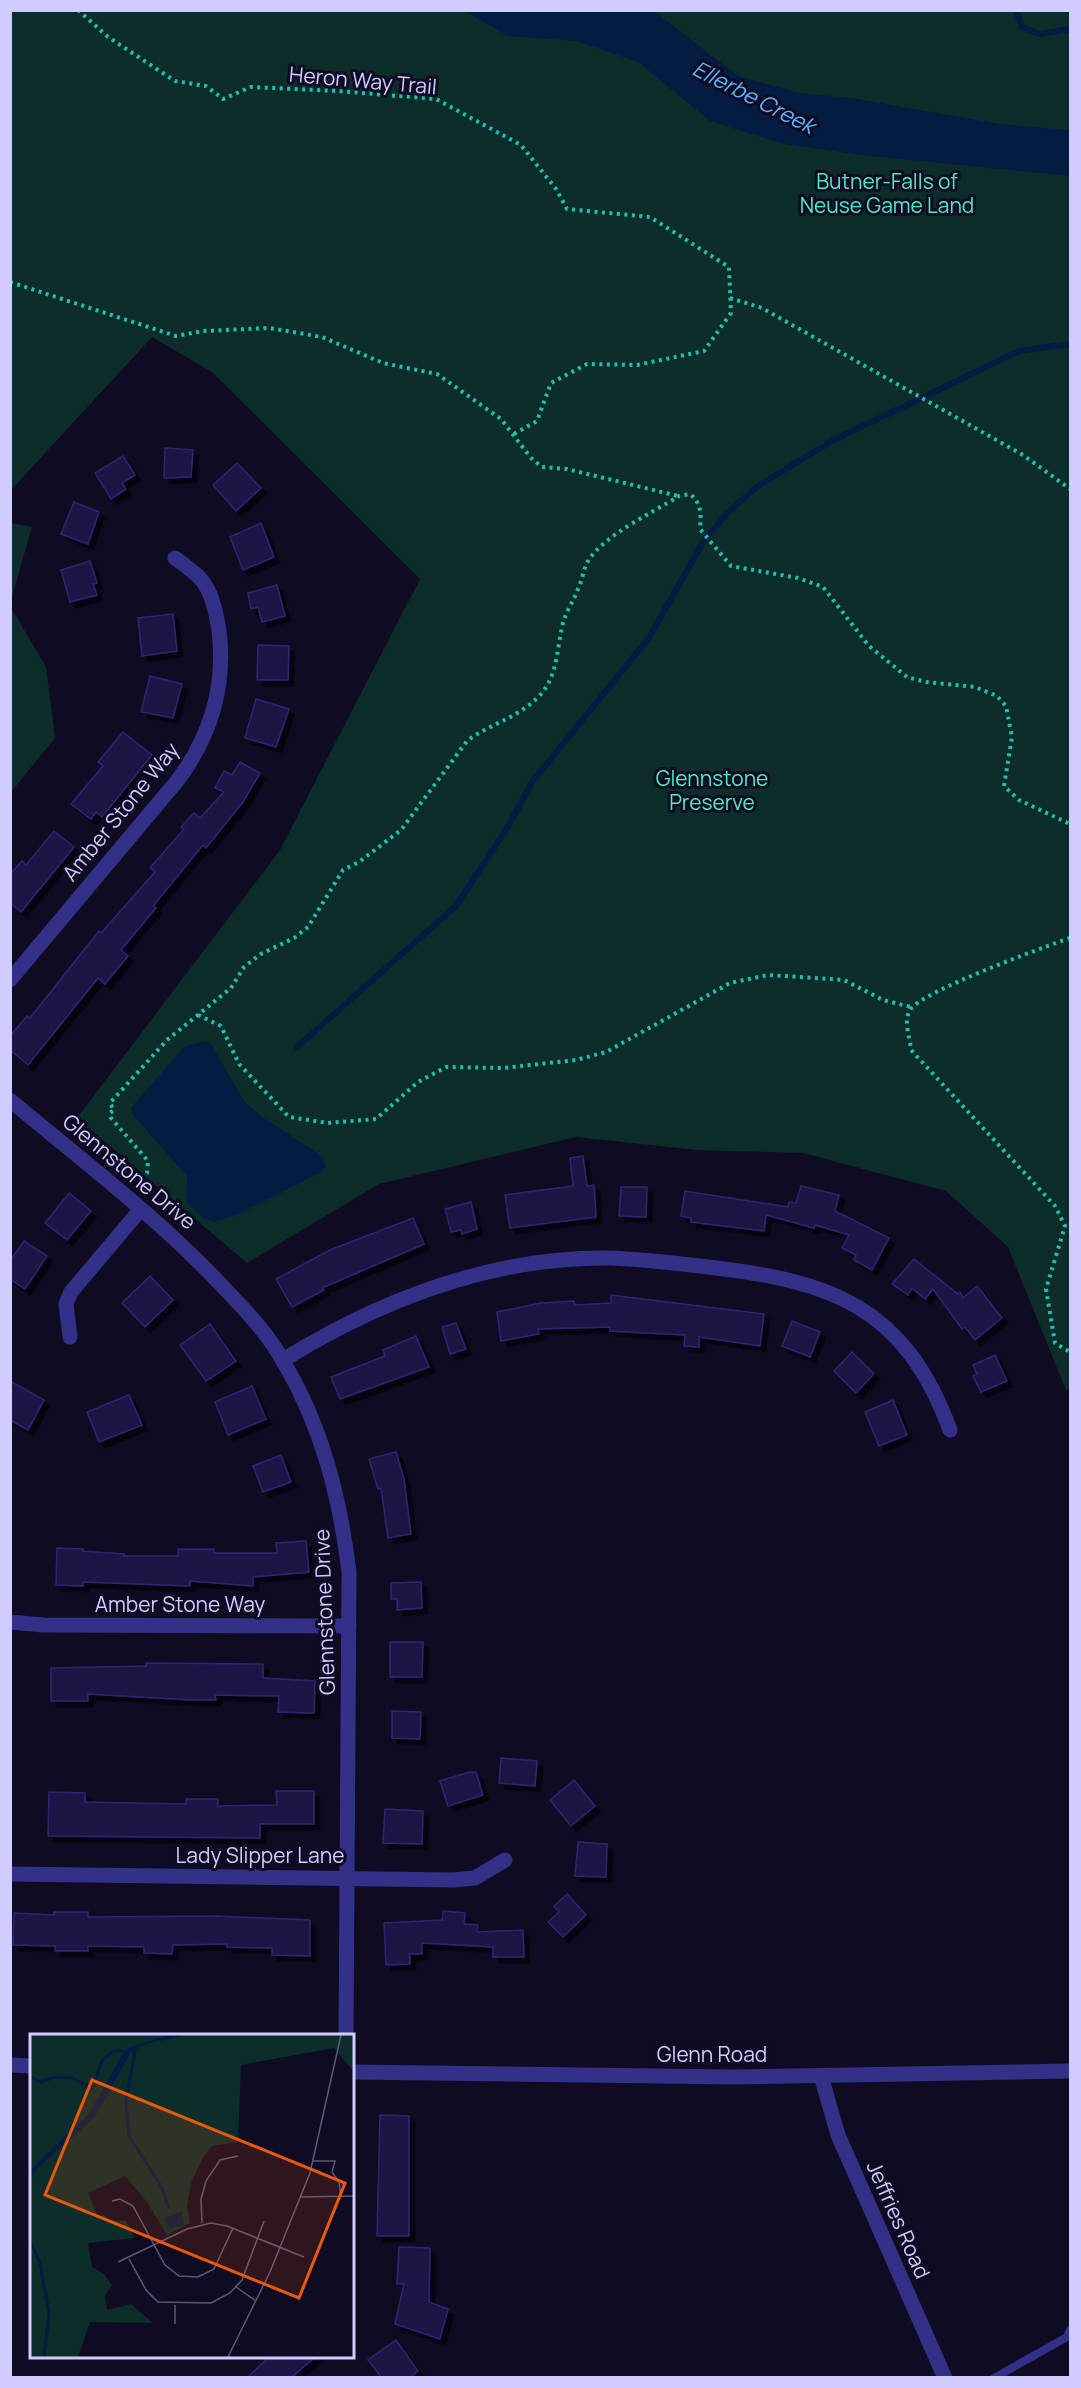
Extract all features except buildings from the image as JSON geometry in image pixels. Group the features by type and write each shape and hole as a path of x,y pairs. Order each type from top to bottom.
{"street":[{"name":"Amber Stone Way","path":"10,980 177,781 192,761 213,717 219,691 221,667 216,613 200,578 175,558"},
{"name":"Glennstone Drive","path":"10,1100 193,1254 260,1326 283,1360 317,1431 332,1473 342,1519 349,1572 346,2034"},
{"path":"70,1337 66,1304 71,1292 141,1209"},
{"path":"283,1360 369,1312 433,1286 479,1273 557,1261 643,1259 768,1274 828,1291 855,1305 880,1322 918,1365 935,1393 950,1430"},
{"name":"Amber Stone Way","path":"10,1622 43,1625 349,1626"},
{"name":"Lady Slipper Lane","path":"10,1874 453,1880 475,1878 505,1860"},
{"path":"10,2065 30,2066"},
{"name":"Glenn Road","path":"354,2072 821,2076 1071,2070"},
{"name":"Jeffries Road","path":"821,2076 838,2135 945,2378"}],"lane":[{"path":"994,2378 1067,2337 1071,2330"}],"path":[{"name":"Heron Way Trail","path":"78,10 108,37 175,81 206,86 223,99 251,87 436,99 521,145 556,189 567,209 650,216 729,267 731,313 704,351 637,364 587,364 551,383 537,421 513,435"},
{"path":"10,282 176,336 203,331 269,327 322,337 383,363 437,374 501,419 531,458 542,467 567,469 679,496"},
{"path":"730,298 773,314 1023,455 1071,489"},
{"path":"136,1186 147,1173 148,1161 114,1122 110,1113 114,1110 110,1104 167,1040 231,988 244,967 261,954 294,938 308,927 342,870 359,862 401,830 467,741 480,731 520,714 541,694 552,678 565,612 577,591 586,563 595,551 609,540 679,496 690,494 697,500 701,511 700,528 731,566 798,578 823,587 869,646 907,677 926,682 975,687 997,696 1006,706 1011,736 1004,786 1019,800 1071,824"},
{"path":"1071,938 946,986 911,1007 906,1019 911,1050 1055,1206 1065,1226 1046,1289 1055,1343 1071,1352"},
{"path":"198,1015 221,1026 239,1064 289,1117 328,1123 376,1119 418,1082 446,1067 503,1068 576,1060 606,1052 730,983 768,975 844,980 883,1000 911,1007"}],"green space":[{"name":"Glennstone Preserve","path":"11,11 1070,11 1070,1388 1066,1390 1008,1247 946,1191 803,1153 697,1150 576,1137 379,1184 247,1263 77,1118 280,850 420,579 212,372 152,337 11,490"},
{"path":"10,523 32,527 11,600"},
{"path":"10,606 46,667 55,738 11,792"}],"water":[{"name":"Ellerbe Creek","path":"465,11 654,11 738,76 799,93 852,98 999,124 1070,130 1070,176 861,155 784,144 710,121 638,62 577,41 508,36"},
{"path":"205,1041 211,1044 244,1101 262,1117 322,1156 326,1166 320,1173 237,1215 214,1222 205,1219 186,1202 187,1176 133,1115 131,1108 184,1047"}],"waterway":[{"path":"1016,10 1022,27 1039,34 1070,29"},
{"path":"297,1047 456,906 509,825 532,782 649,638 703,542 727,513 758,486 832,441 1019,351 1070,344"}],"park label":[{"name":"Butner-Falls of Neuse Game Land","path":"887,194"}]}
